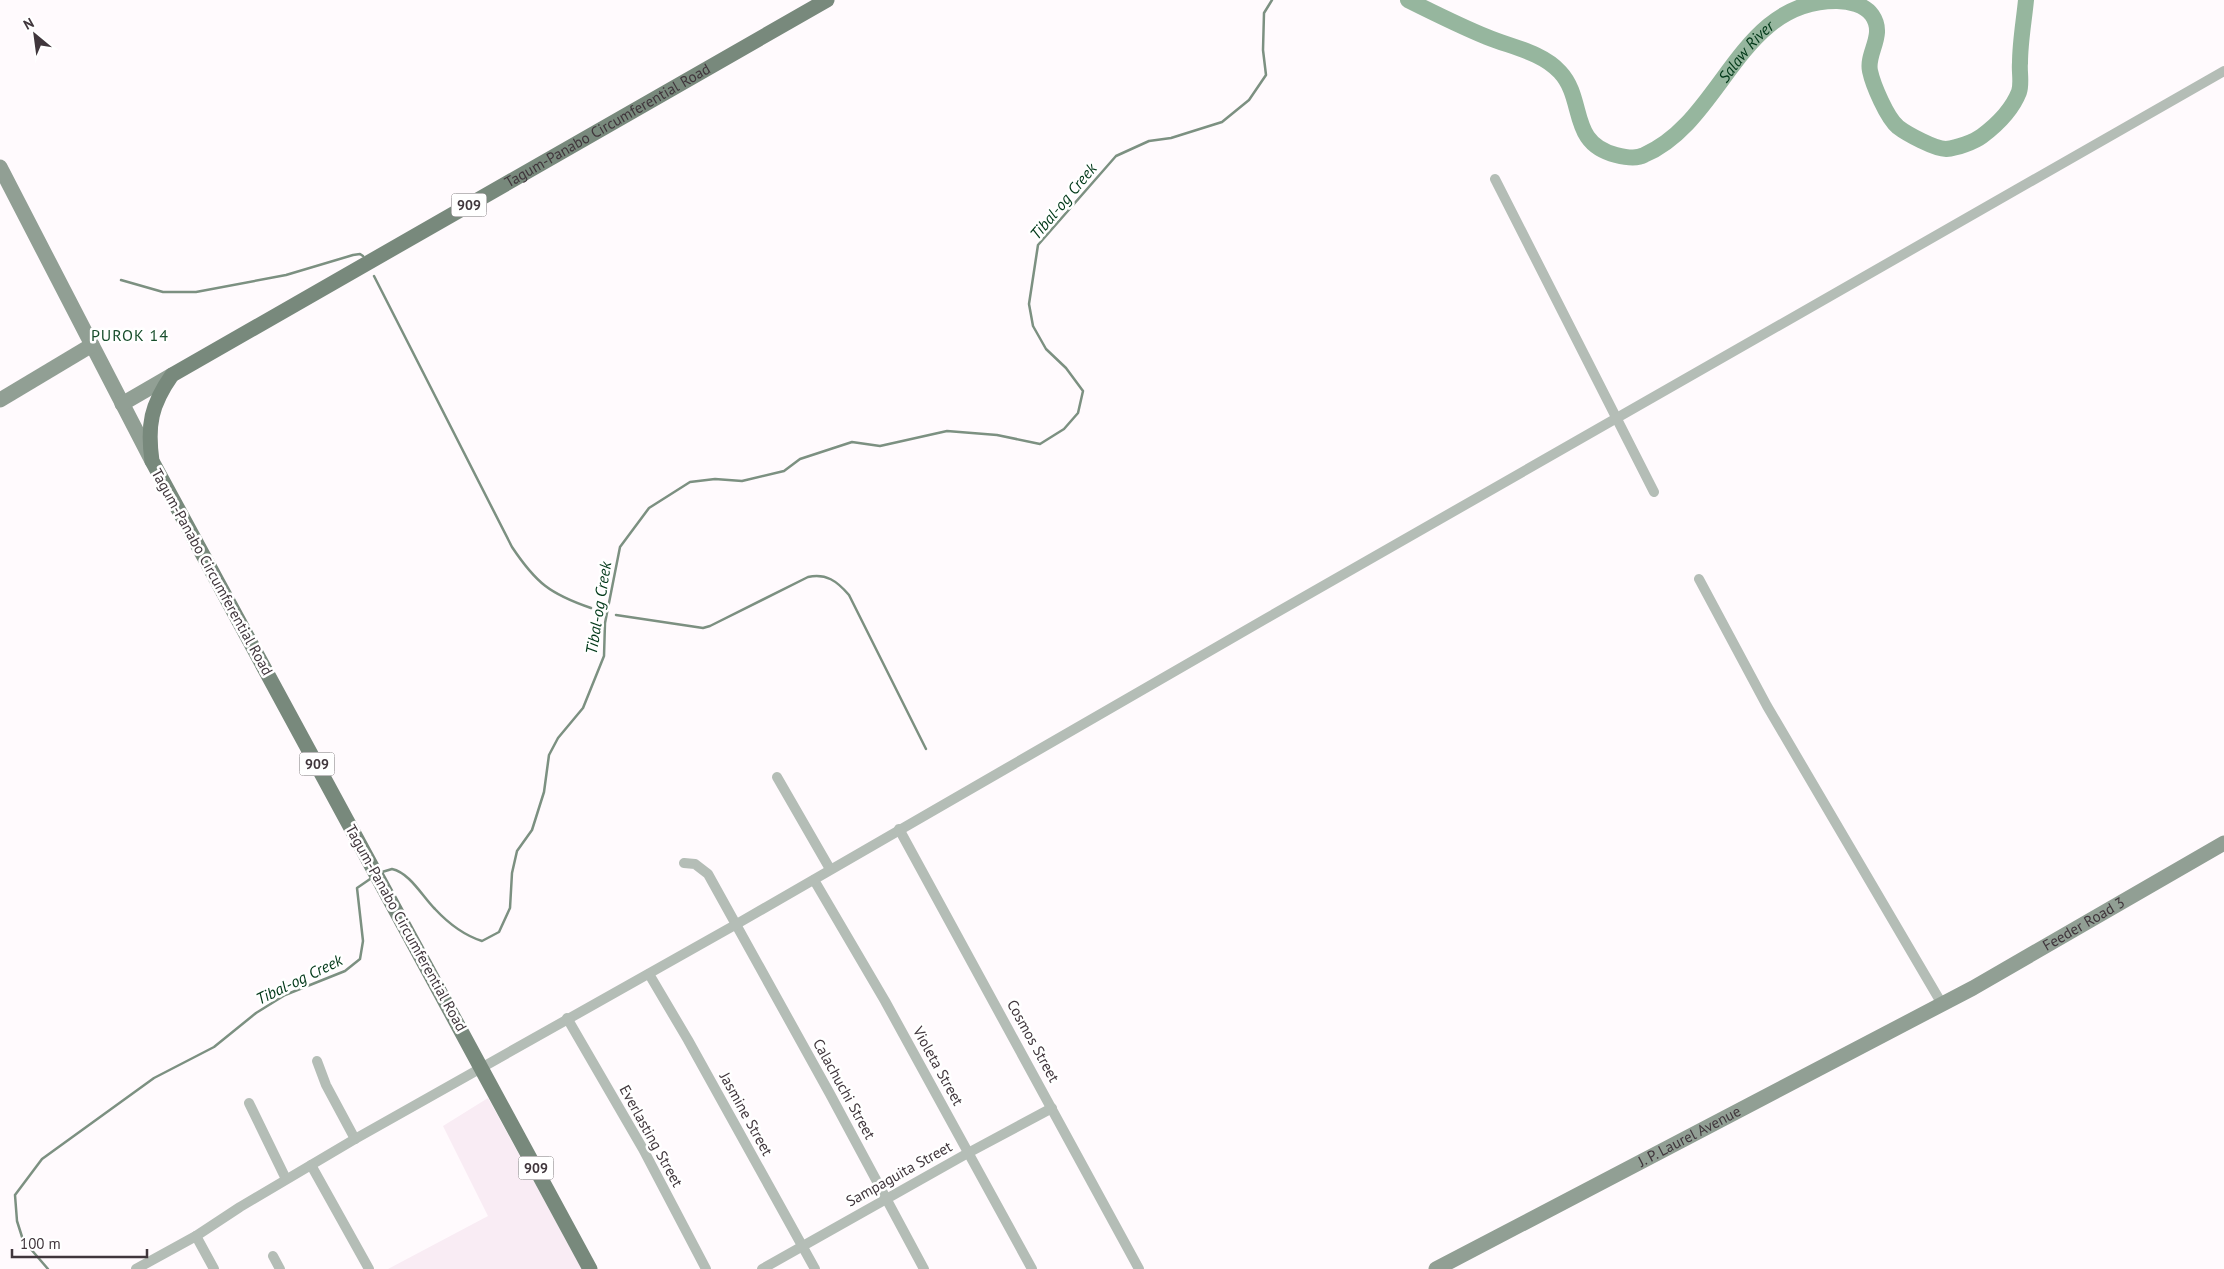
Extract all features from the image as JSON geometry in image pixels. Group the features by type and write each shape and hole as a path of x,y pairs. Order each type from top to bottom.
{"main road":[{"name":"Tagum-Panabo Circumferential Road","path":"590,1269 152,461 149,431 151,416 156,402 172,375 827,0"}],"street":[{"path":"139,1268 196,1236 286,1179 355,1139 735,926 899,829 2224,71"},
{"path":"0,167 152,461"},
{"path":"1495,179 1654,492"},
{"path":"0,400 92,345"},
{"path":"122,404 172,375"},
{"path":"1699,579 1767,706 1942,1004"},
{"path":"777,777 830,869"},
{"name":"Cosmos Street","path":"899,829 1139,1269"},
{"name":"Feeder Road 3","path":"1942,1004 2044,948 2224,843"},
{"name":"Calachuchi Street","path":"684,863 695,864 708,874 924,1269"},
{"name":"Violeta Street","path":"814,880 885,1000 1032,1269"},
{"name":"Jasmine Street","path":"649,974 688,1040 815,1269"},
{"name":"J. P. Laurel Avenue","path":"1436,1269 1942,1004"},
{"name":"Everlasting Street","path":"568,1018 643,1149 706,1269"},
{"path":"317,1060 326,1085 355,1139"},
{"path":"249,1104 286,1179"},
{"name":"Sampaguita Street","path":"762,1269 1052,1108"},
{"path":"311,1165 369,1269"},
{"path":"196,1236 214,1269"},
{"path":"273,1256 280,1269"}],"shaded area":[{"path":"488,1098 582,1269 388,1269 488,1216 443,1126"}],"waterway":[{"name":"Tibal-og Creek","path":"382,872 392,869 404,875 430,904 469,936 482,941 499,932 510,908 512,873 517,851 532,830 544,792 549,755 558,738 583,708 604,656 605,623 620,547 649,508 690,482 715,479 742,481 784,471 800,459 852,442 880,446 947,431 997,435 1040,444 1064,429 1078,413 1083,391 1066,368 1046,349 1033,326 1029,304 1038,245 1116,156 1149,141 1171,138 1222,122 1249,100 1266,75 1263,50 1264,13 1272,0"},
{"name":"Salaw River","path":"1408,0 1477,33 1526,51 1553,65 1568,83 1584,131 1591,141 1601,149 1627,157 1644,155 1671,139 1694,116 1753,40 1776,20 1804,6 1837,1 1861,6 1872,15 1876,22 1877,30 1870,71 1881,101 1894,123 1928,144 1946,149 1960,146 1982,136 1999,122 2013,105 2019,92 2026,0"},
{"path":"121,280 163,292 196,292 286,275 353,255 360,254 363,256"},
{"path":"374,276 512,547 529,570 545,586 565,598 591,608"},
{"path":"616,615 703,628 808,577 820,576 831,579 849,595 926,749"},
{"name":"Tibal-og Creek","path":"48,1269 23,1240 17,1221 15,1195 42,1159 154,1078 214,1047 256,1013 285,995 345,971 360,959 363,941 357,888 373,877"}],"district":[{"name":"PUROK 14","path":"130,335"}]}
